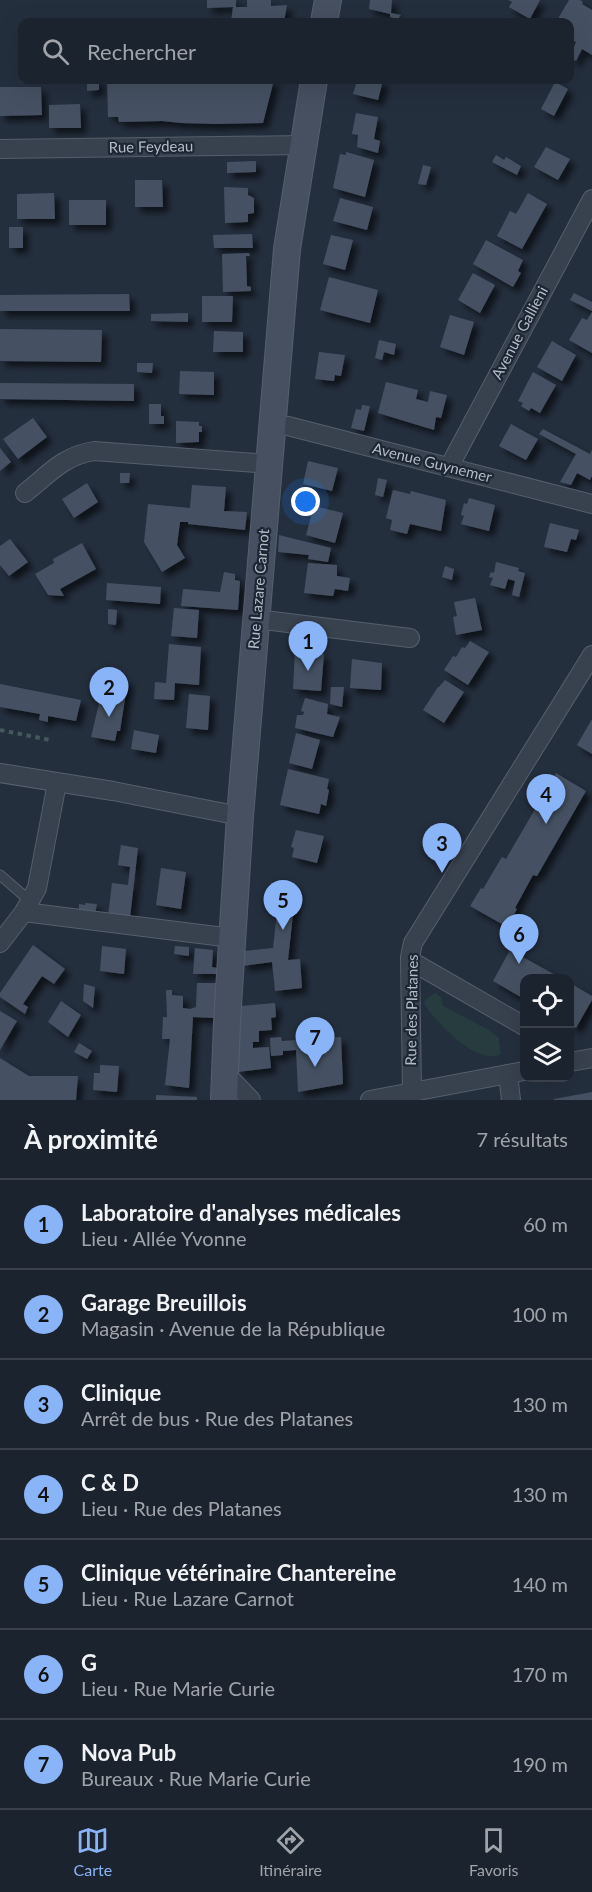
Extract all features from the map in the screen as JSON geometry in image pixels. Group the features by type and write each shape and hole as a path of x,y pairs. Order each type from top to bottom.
{"street":[{"path":"325,18 328,0"},
{"name":"Rue Lazare Carnot","path":"224,1100 240,816 287,249 313,84"},
{"name":"Rue Feydeau","path":"0,149 303,145"},
{"name":"Avenue Gallieni","path":"449,467 592,199"},
{"name":"Avenue Guynemer","path":"272,425 288,426 592,504"},
{"path":"25,493 76,454 94,451 269,464"},
{"path":"256,619 410,638"},
{"name":"Rue des Platanes","path":"412,1092 410,957 413,944 592,655"},
{"path":"0,773 113,791 240,816"},
{"path":"0,943 37,888 57,783"},
{"path":"27,906 232,938"},
{"path":"418,965 520,1023"},
{"path":"225,1072 251,1100"},
{"path":"370,1100 517,1072 511,1100"}],"lane":[{"path":"0,875 14,886 27,906"}],"path":[{"path":"0,730 50,740"}],"green space":[{"path":"435,993 441,997 443,1006 487,1029 499,1038 501,1054 492,1056 481,1054 470,1049 448,1032 425,1005 425,1000"}],"building":[{"path":"207,0 236,0 236,7 247,7 247,0 271,0 271,6 287,5 285,18 232,18 233,7 207,8"},
{"path":"370,0 392,0 391,13 401,15 399,18 394,18 390,17 390,14 369,9"},
{"path":"508,0 540,0 531,18 509,7 512,2"},
{"path":"569,0 580,0 592,10 592,55 582,49 576,61 574,60 576,42 574,41 574,18 558,18"},
{"path":"87,84 99,84 99,90 87,91"},
{"path":"107,84 273,84 263,123 119,122 118,117 108,117"},
{"path":"356,84 382,84 378,100 353,94"},
{"path":"554,84 568,89 554,116 541,109"},
{"path":"0,87 41,87 42,115 0,116"},
{"path":"80,104 81,128 49,128 49,105"},
{"path":"356,113 378,117 374,139 380,141 378,153 357,147 358,135 352,134"},
{"path":"546,147 570,159 558,180 534,167"},
{"path":"346,152 374,160 365,197 333,188 340,154 346,155"},
{"path":"496,155 504,160 506,157 521,166 517,175 492,162"},
{"path":"256,161 256,172 227,173 227,162"},
{"path":"423,165 431,167 426,185 418,184"},
{"path":"135,180 162,180 163,207 135,207"},
{"path":"224,187 248,188 248,195 254,198 254,213 248,214 248,222 225,223"},
{"path":"54,193 55,219 17,219 17,194"},
{"path":"528,193 547,204 522,249 497,236 510,211 516,214"},
{"path":"340,198 373,207 367,230 333,221"},
{"path":"69,200 106,200 106,225 69,225"},
{"path":"9,227 23,227 23,248 9,248"},
{"path":"252,234 253,248 214,248 213,235"},
{"path":"331,235 353,240 345,270 323,264"},
{"path":"486,240 523,260 518,271 521,273 513,287 473,264"},
{"path":"249,253 250,256 246,256 247,286 251,287 251,291 223,292 222,254"},
{"path":"473,273 495,285 480,313 458,300"},
{"path":"329,277 378,290 370,323 320,310"},
{"path":"574,293 592,302 592,311 570,300"},
{"path":"129,294 130,311 0,311 0,295"},
{"path":"202,296 233,296 232,322 202,322"},
{"path":"592,312 592,353 569,340 582,318 587,320"},
{"path":"188,313 188,322 151,321 151,314"},
{"path":"450,315 474,322 464,355 440,347"},
{"path":"0,329 102,330 101,362 0,361"},
{"path":"214,331 243,332 243,352 213,352"},
{"path":"379,340 396,344 394,355 384,352 382,360 375,358"},
{"path":"552,341 576,355 562,381 537,367"},
{"path":"319,352 345,355 341,376 335,375 334,381 315,379"},
{"path":"137,363 153,363 152,373 137,372"},
{"path":"180,371 214,372 214,395 179,394"},
{"path":"533,372 556,385 540,413 531,408 529,411 521,406 523,403 518,401"},
{"path":"386,382 418,390 416,399 428,402 430,391 447,395 441,418 436,417 434,430 378,413"},
{"path":"0,383 134,384 134,401 0,399"},
{"path":"149,404 161,404 164,424 149,424"},
{"path":"362,405 370,406 364,431 351,428 356,409 361,410"},
{"path":"33,418 47,437 18,459 3,439"},
{"path":"176,421 199,422 202,432 199,432 199,442 176,443"},
{"path":"511,424 538,439 526,460 499,446"},
{"path":"543,429 590,454 592,450 590,480 577,473 571,485 560,482 576,454 539,434"},
{"path":"0,448 11,462 0,471"},
{"path":"308,461 338,468 332,491 303,484"},
{"path":"120,473 130,473 129,483 120,483"},
{"path":"378,478 387,480 383,497 375,495"},
{"path":"87,483 98,502 74,518 62,499"},
{"path":"192,485 226,487 224,511 247,512 245,530 180,522 177,545 185,558 162,572 144,542 148,504 190,508"},
{"path":"393,490 410,494 411,491 446,500 441,531 410,524 407,534 390,530 392,520 386,518"},
{"path":"469,498 495,505 489,531 461,524 464,516 461,515 464,503 467,504"},
{"path":"314,506 343,513 335,543 306,535"},
{"path":"550,523 579,530 576,540 571,539 567,552 544,547"},
{"path":"279,535 331,548 328,562 308,559 309,555 278,552"},
{"path":"10,539 28,562 9,576 0,565 0,546"},
{"path":"82,543 96,569 60,589 64,596 48,595 35,574 54,563 53,559"},
{"path":"496,562 519,568 518,571 525,573 519,597 512,595 515,581 508,579 505,589 490,585 493,578 489,577 491,572 494,573"},
{"path":"308,563 337,565 337,576 350,578 348,591 335,589 333,596 304,593"},
{"path":"445,566 454,569 452,580 442,577"},
{"path":"224,572 235,574 235,580 240,581 238,610 181,606 183,589 220,592"},
{"path":"107,583 161,587 160,604 106,600"},
{"path":"475,598 482,630 456,635 453,617 457,616 454,602"},
{"path":"174,608 199,610 197,638 171,636"},
{"path":"108,609 117,610 116,625 108,624"},
{"path":"470,641 489,652 468,685 444,670 453,656 456,657 462,647 465,648"},
{"path":"169,644 201,647 199,685 175,683 174,700 154,699 155,682 166,683"},
{"path":"295,652 324,654 321,691 293,689"},
{"path":"352,659 382,663 381,690 350,688"},
{"path":"94,678 128,680 120,731 117,731 115,741 91,737 102,691 92,689"},
{"path":"445,680 464,692 444,723 423,710"},
{"path":"0,684 81,700 76,721 48,716 48,722 39,720 40,714 0,707"},
{"path":"331,687 344,687 342,707 330,704"},
{"path":"189,694 210,696 208,730 186,728"},
{"path":"305,698 328,704 327,714 340,717 333,737 295,728 297,715 303,715 304,712 301,711"},
{"path":"592,719 592,754 577,745"},
{"path":"134,730 159,735 156,753 131,749"},
{"path":"296,733 320,740 312,769 289,763"},
{"path":"288,769 329,779 326,806 321,804 319,814 280,805"},
{"path":"556,773 586,791 537,876 533,875 507,927 470,906 502,857 506,859"},
{"path":"296,830 324,836 317,863 292,857 294,848 291,847"},
{"path":"121,845 138,848 130,918 108,916 112,883 128,885 130,867 118,865"},
{"path":"161,868 186,872 181,909 156,905"},
{"path":"272,885 296,887 288,960 300,959 302,988 275,991 272,962 242,966 244,951 273,948 277,900 272,900"},
{"path":"85,903 97,904 95,914 79,912 79,904 85,905"},
{"path":"33,945 65,969 54,984 42,976 23,1004 28,1007 25,1014 0,997 0,993"},
{"path":"102,946 126,949 124,974 100,971"},
{"path":"175,946 189,947 189,956 174,954"},
{"path":"195,948 213,950 212,967 217,968 216,974 193,974"},
{"path":"510,950 554,974 520,974 520,997 493,981"},
{"path":"197,983 216,983 215,1018 193,1017 189,1088 165,1085 170,1039 162,1039 163,1017 167,1017 166,990 172,990 172,995 183,996 183,1008 190,1009 196,1007"},
{"path":"84,984 95,987 93,1008 83,1001"},
{"path":"574,985 592,996 576,1028 574,1027"},
{"path":"61,1001 81,1015 68,1037 48,1022"},
{"path":"275,1003 276,1017 271,1018 272,1030 259,1031 259,1042 253,1042 253,1048 269,1047 271,1068 237,1072 241,1006"},
{"path":"0,1011 17,1021 0,1050"},
{"path":"281,1037 282,1041 341,1037 343,1084 298,1092 296,1050 283,1051 283,1055 271,1056 270,1038"},
{"path":"79,1043 92,1051 87,1059 74,1052"},
{"path":"0,1058 29,1076 78,1076 76,1100 0,1100"},
{"path":"100,1065 119,1066 117,1092 93,1090 94,1073 100,1073"},
{"path":"592,1092 592,1100 554,1100 554,1099"},
{"path":"156,1095 197,1097 197,1100 156,1100"}],"place":[{"name":"Laboratoire d'analyses médicales","path":"308,671"},
{"name":"Garage Breuillois","path":"109,717"},
{"name":"C & D","path":"546,824"},
{"name":"Clinique","path":"442,873"},
{"name":"Clinique vétérinaire Chantereine","path":"283,930"},
{"name":"G","path":"519,964"},
{"name":"Nova Pub","path":"315,1067"}]}
